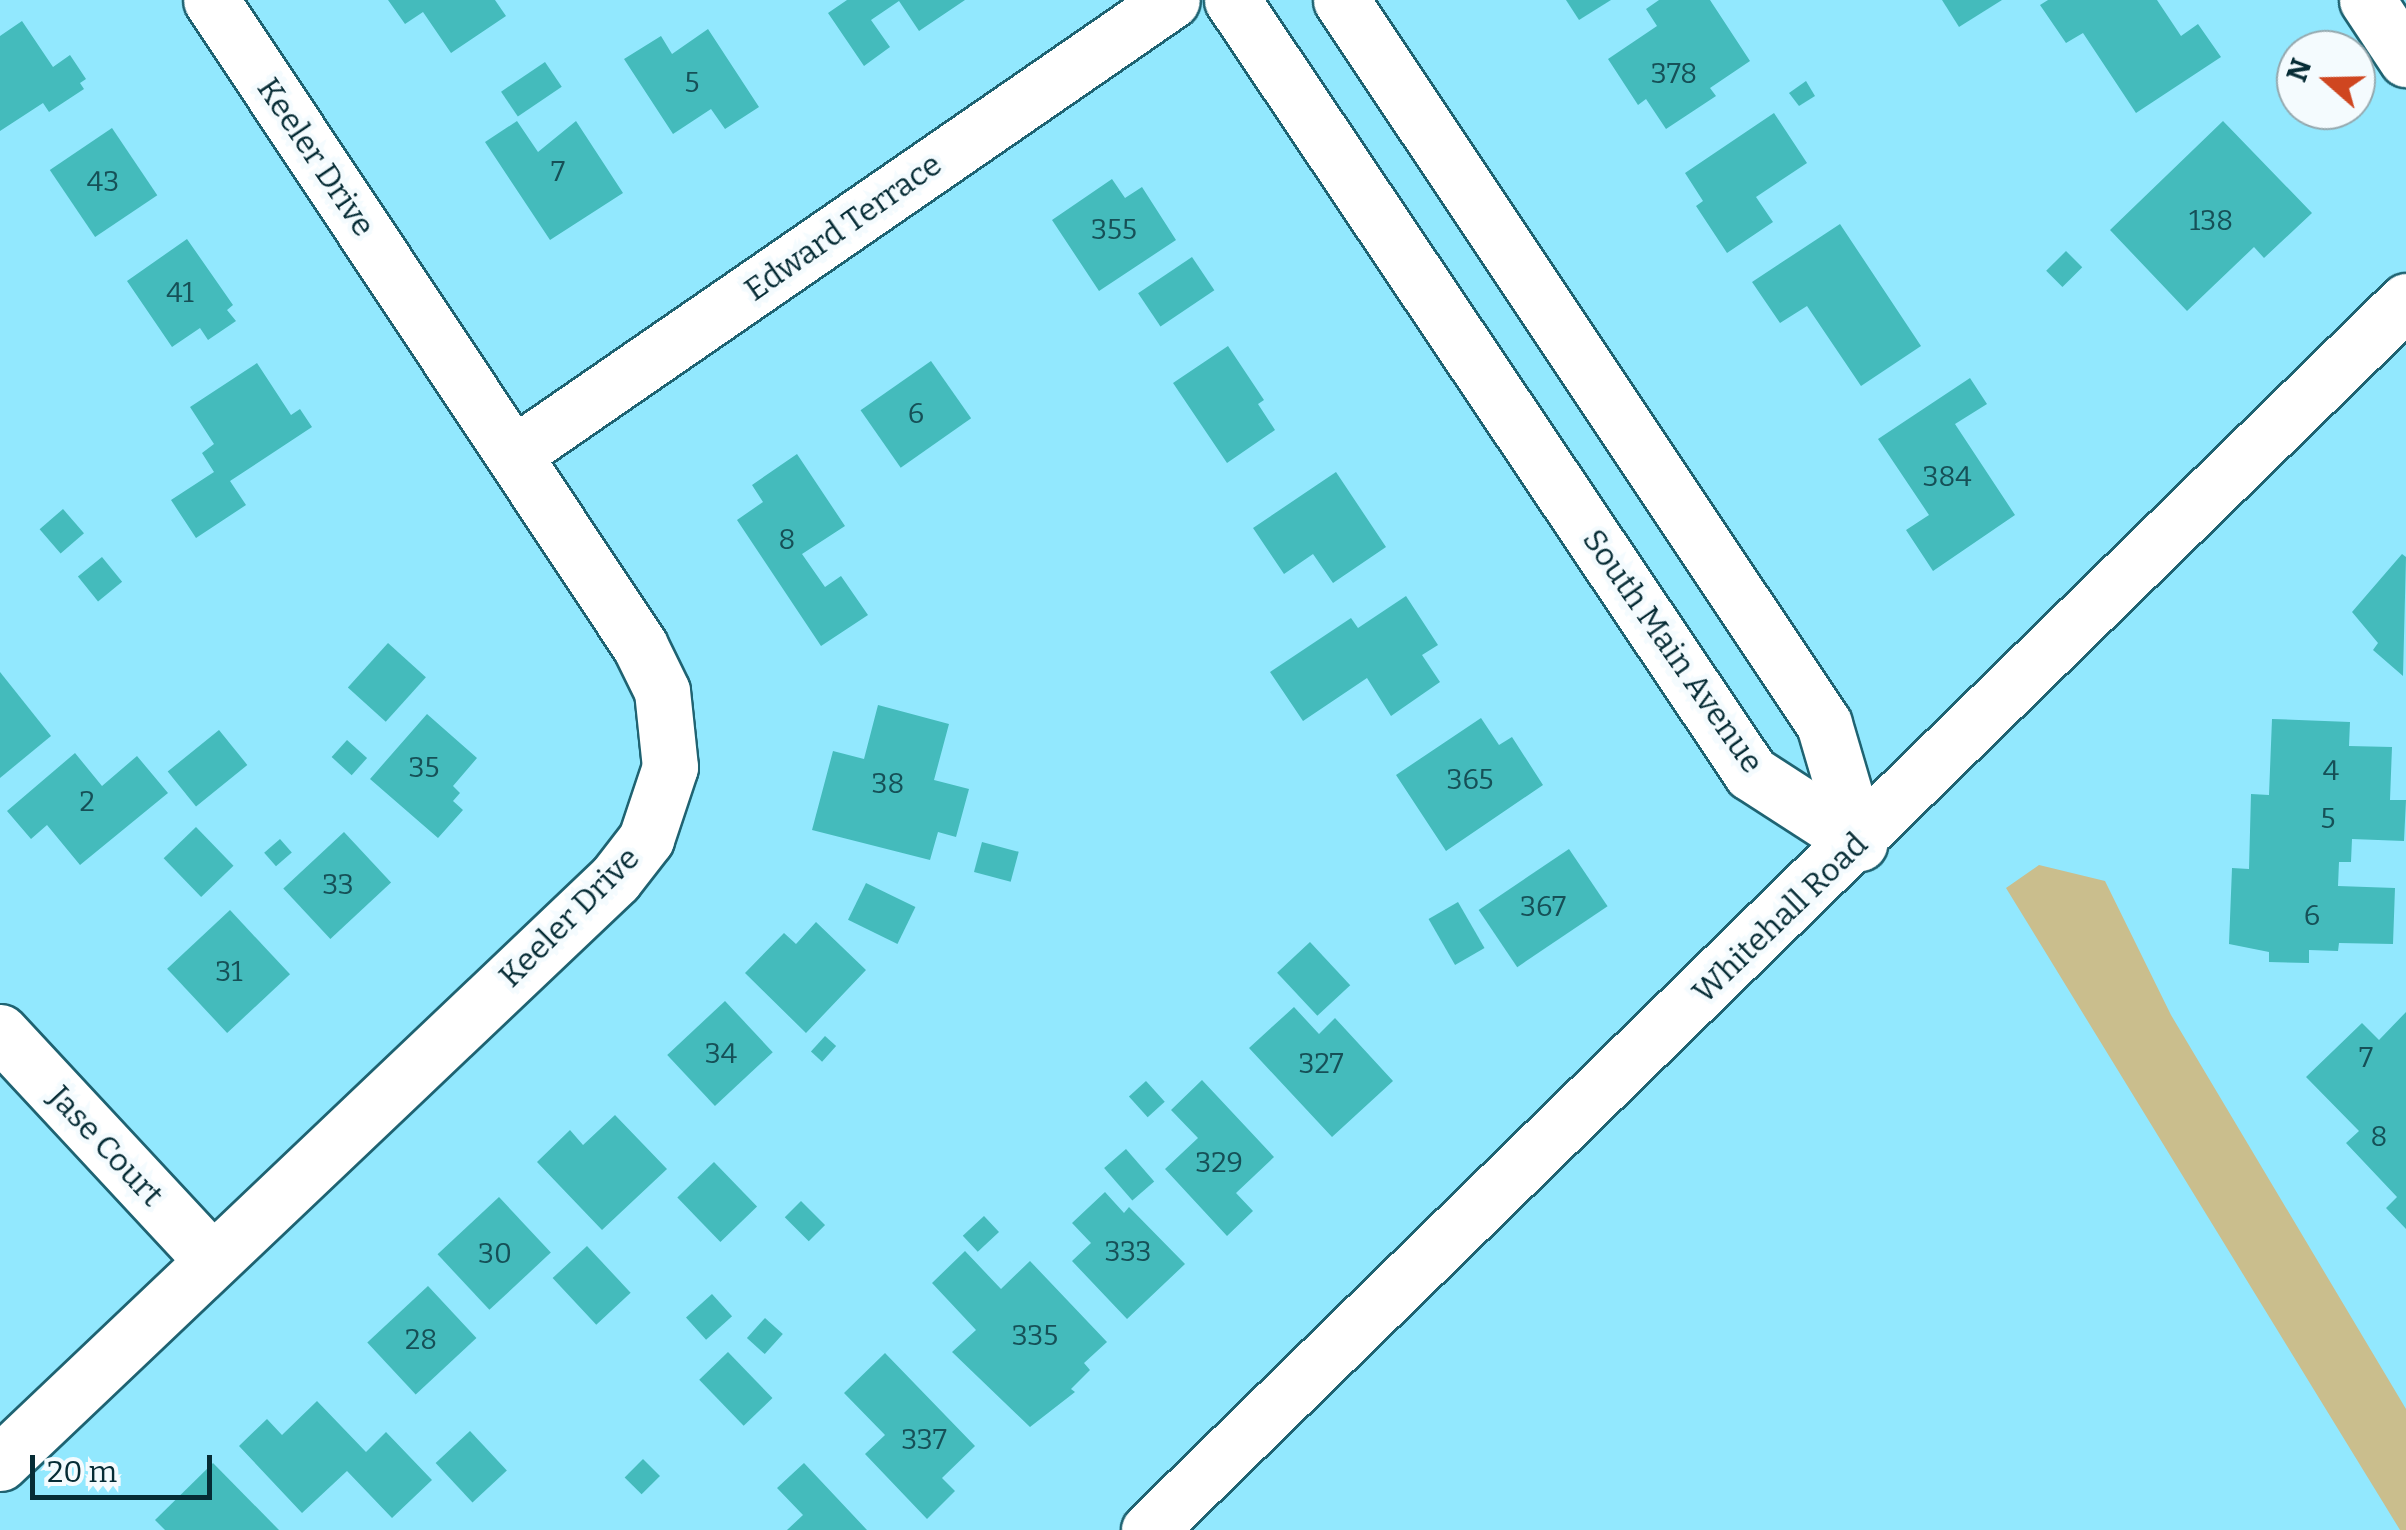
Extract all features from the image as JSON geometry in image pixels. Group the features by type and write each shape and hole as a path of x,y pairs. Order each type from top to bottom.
{"street":[{"name":"Keeler Drive","path":"0,1463 614,878 657,816 670,767 662,691 640,646 211,0"},
{"name":"Edward Terrace","path":"514,454 1172,0"},
{"name":"South Main Avenue","path":"1232,0 1751,773 1859,842"},
{"path":"1341,0 1824,724 1859,842"},
{"path":"2367,0 2406,59"},
{"name":"Whitehall Road","path":"1150,1530 1859,842 2406,302"},
{"name":"Jase Court","path":"0,1032 212,1260"}],"shaded area":[{"path":"2039,865 2105,881 2171,1015 2406,1409 2406,1530 2400,1530 2006,888"}],"building":[{"path":"388,0 495,0 506,16 451,53 423,12 405,24"},
{"path":"847,0 965,0 919,31 899,1 871,20 890,47 864,66 828,13"},
{"path":"1566,0 1611,0 1579,20"},
{"path":"1659,0 1710,0 1750,61 1710,88 1716,96 1666,129 1646,99 1638,105 1608,59 1657,26 1646,9"},
{"path":"1942,0 2002,0 1959,27"},
{"path":"2048,0 2157,0 2181,36 2198,24 2221,57 2136,113 2083,33 2066,43 2040,5"},
{"path":"22,21 53,67 70,55 86,79 80,83 84,89 49,112 43,103 0,131 0,36"},
{"path":"708,29 759,107 725,129 711,109 673,134 624,59 661,36 672,54"},
{"path":"545,62 562,87 518,117 501,92"},
{"path":"1806,81 1815,96 1799,106 1789,93"},
{"path":"1774,113 1807,163 1756,197 1773,222 1727,253 1696,206 1703,201 1685,173"},
{"path":"517,121 538,152 576,121 623,193 550,240 485,142"},
{"path":"2223,121 2312,213 2264,258 2254,247 2187,311 2110,230"},
{"path":"112,128 157,195 95,237 50,170"},
{"path":"1112,179 1125,198 1142,187 1176,240 1099,291 1052,220"},
{"path":"1840,224 1921,346 1861,386 1807,306 1780,323 1752,282"},
{"path":"187,239 233,305 227,310 236,321 208,340 200,328 172,347 127,281"},
{"path":"2066,251 2082,267 2062,287 2046,271"},
{"path":"1192,257 1214,290 1160,327 1138,293"},
{"path":"1228,346 1264,400 1258,404 1275,430 1227,463 1173,383"},
{"path":"931,361 971,418 901,468 861,410"},
{"path":"257,363 291,415 300,409 312,427 230,481 246,505 196,538 171,500 214,472 202,453 214,444 190,407"},
{"path":"1970,378 1987,404 1955,424 2015,515 1933,571 1906,530 1929,515 1878,439"},
{"path":"797,454 845,526 802,554 825,587 841,576 868,615 821,646 737,520 763,502 752,485"},
{"path":"1336,472 1386,547 1333,583 1313,554 1284,574 1253,528"},
{"path":"63,509 84,533 61,553 40,529"},
{"path":"2402,554 2406,557 2403,676 2373,650 2378,643 2352,612"},
{"path":"102,557 122,582 98,601 78,577"},
{"path":"1406,596 1438,645 1422,655 1440,682 1391,716 1367,678 1303,721 1270,672 1351,618 1358,628"},
{"path":"388,643 426,677 386,722 348,688"},
{"path":"0,672 51,736 0,778"},
{"path":"878,705 949,724 934,780 969,789 956,837 938,832 930,860 812,830 833,751 864,759"},
{"path":"427,714 477,758 453,786 460,793 453,801 463,810 438,838 370,779"},
{"path":"1481,718 1499,745 1512,737 1543,785 1446,851 1396,775"},
{"path":"2272,719 2350,722 2349,746 2392,747 2390,800 2406,800 2404,841 2352,839 2351,862 2339,862 2338,886 2395,888 2393,944 2339,943 2338,951 2309,950 2309,963 2269,962 2269,952 2229,944 2232,868 2249,869 2251,794 2269,795"},
{"path":"219,730 247,765 196,807 168,772"},
{"path":"347,740 367,758 352,775 332,757"},
{"path":"75,753 102,786 137,756 168,793 80,865 47,825 31,839 7,811"},
{"path":"196,827 234,866 201,897 164,858"},
{"path":"344,832 391,882 330,939 283,889"},
{"path":"280,839 292,853 276,866 264,853"},
{"path":"982,842 1019,852 1011,882 974,872"},
{"path":"1569,849 1608,906 1517,967 1479,910"},
{"path":"866,883 915,907 897,944 848,920"},
{"path":"1458,902 1484,948 1455,965 1429,919"},
{"path":"230,910 290,974 227,1033 167,969"},
{"path":"816,922 866,970 806,1033 745,973 784,933 796,944"},
{"path":"1310,942 1350,985 1317,1016 1277,973"},
{"path":"725,1001 773,1052 715,1106 667,1055"},
{"path":"1294,1007 1319,1034 1335,1018 1393,1081 1332,1137 1249,1048"},
{"path":"2406,1012 2406,1229 2386,1208 2397,1197 2346,1143 2359,1131 2306,1077 2362,1023 2379,1040"},
{"path":"825,1036 836,1046 822,1062 811,1052"},
{"path":"1202,1080 1274,1157 1236,1193 1253,1211 1227,1236 1165,1169 1198,1138 1171,1110"},
{"path":"1146,1081 1165,1102 1148,1117 1129,1096"},
{"path":"615,1115 667,1169 602,1230 537,1162 570,1130 583,1145"},
{"path":"1126,1149 1154,1181 1132,1200 1104,1168"},
{"path":"714,1162 757,1207 720,1242 677,1197"},
{"path":"1105,1192 1124,1213 1129,1207 1185,1264 1127,1319 1072,1261 1091,1243 1072,1223"},
{"path":"499,1197 551,1253 489,1310 438,1254"},
{"path":"801,1201 825,1225 809,1241 785,1217"},
{"path":"984,1216 999,1232 978,1252 963,1236"},
{"path":"587,1246 631,1293 596,1325 553,1278"},
{"path":"965,1251 1001,1289 1030,1261 1107,1342 1084,1363 1090,1370 1071,1389 1075,1392 1030,1427 952,1352 976,1330 932,1283"},
{"path":"428,1286 476,1338 416,1395 367,1343"},
{"path":"712,1294 732,1316 706,1340 686,1317"},
{"path":"765,1318 783,1334 765,1354 747,1338"},
{"path":"728,1352 772,1398 744,1426 699,1380"},
{"path":"885,1353 975,1446 942,1478 955,1491 927,1519 865,1454 885,1435 844,1393"},
{"path":"317,1401 366,1452 386,1432 432,1480 392,1518 347,1471 302,1513 239,1446 267,1419 282,1435"},
{"path":"470,1431 507,1470 472,1503 436,1463"},
{"path":"643,1459 660,1476 642,1494 625,1477"},
{"path":"213,1463 279,1530 165,1530 155,1520"},
{"path":"804,1463 867,1530 787,1530 803,1515 777,1488"}]}
